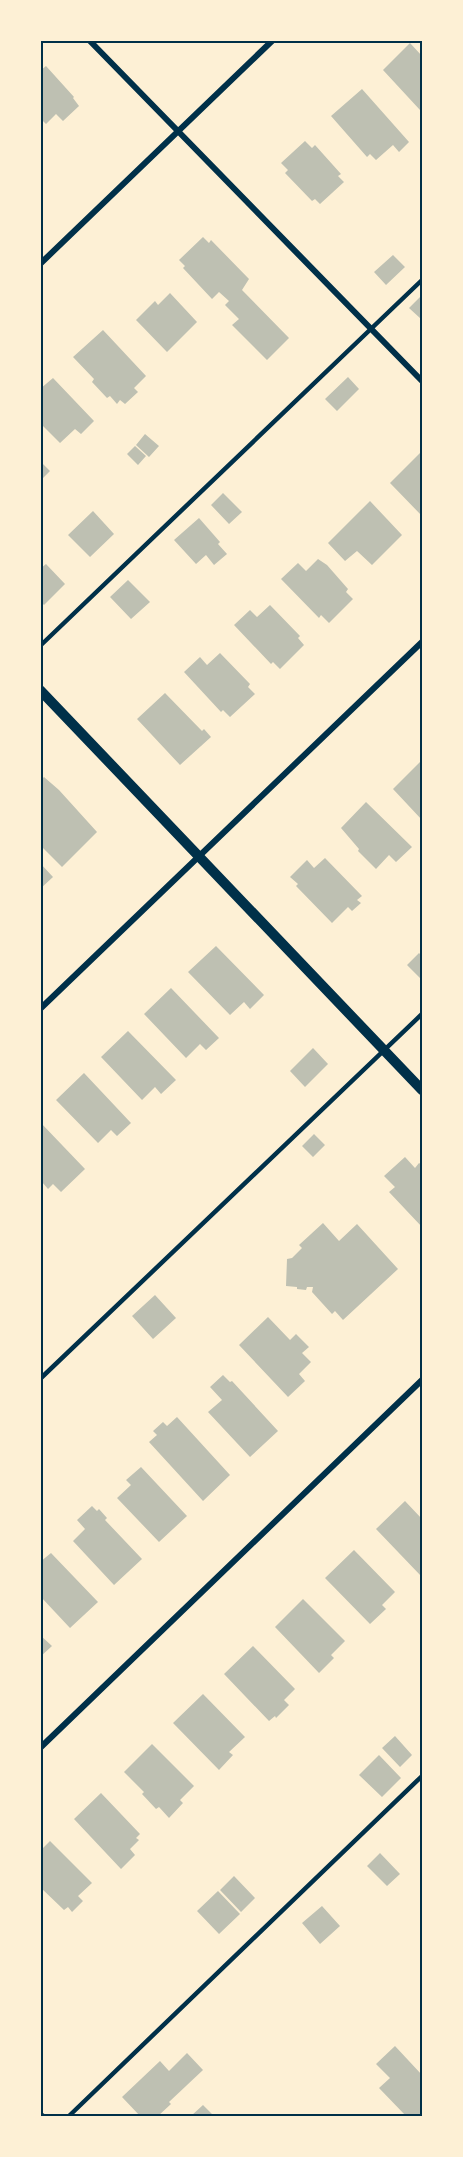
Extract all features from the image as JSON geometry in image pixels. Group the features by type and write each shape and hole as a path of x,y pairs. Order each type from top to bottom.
{"street":[{"path":"89,40 423,381"},
{"path":"40,264 273,40"},
{"path":"40,1009 423,642"},
{"path":"40,690 423,1090"},
{"path":"40,1748 423,1380"}],"lane":[{"path":"40,646 423,280"},
{"path":"40,1379 423,1014"},
{"path":"69,2116 423,1776"}],"building":[{"path":"410,43 422,56 422,108 420,110 383,70"},
{"path":"46,66 74,97 79,106 63,121 56,114 46,124 40,118 40,71"},
{"path":"362,89 409,142 399,152 393,145 376,160 370,154 367,157 331,116"},
{"path":"305,141 312,148 315,145 341,174 338,176 344,182 320,204 315,199 312,201 285,173 288,170 281,163"},
{"path":"203,237 209,243 211,240 249,279 242,290 289,338 267,360 232,325 239,319 225,305 229,301 219,292 212,299 183,268 185,266 179,260"},
{"path":"393,255 405,267 386,285 374,272"},
{"path":"170,293 197,322 167,352 136,320 155,301 158,305"},
{"path":"422,295 422,317 421,319 409,308"},
{"path":"103,330 146,376 134,388 138,392 125,404 120,400 117,404 110,396 107,398 92,382 94,379 73,357"},
{"path":"348,377 359,389 337,411 325,399"},
{"path":"53,378 94,421 81,434 75,429 60,443 40,423 40,389"},
{"path":"145,434 159,446 149,457 136,445"},
{"path":"135,446 146,456 138,465 127,454"},
{"path":"420,453 422,455 422,516 390,483"},
{"path":"40,461 50,471 40,481"},
{"path":"223,493 242,512 229,524 211,505"},
{"path":"370,501 402,535 372,565 357,551 345,561 328,543"},
{"path":"93,511 114,534 90,557 68,535"},
{"path":"199,518 220,542 218,544 227,554 214,565 206,555 196,564 174,540"},
{"path":"318,559 327,565 348,589 346,592 353,599 329,623 321,615 319,618 281,579 298,563 306,571"},
{"path":"46,564 65,584 44,605 40,601 40,569"},
{"path":"128,580 150,602 131,619 110,597"},
{"path":"270,605 300,636 298,638 304,645 280,669 273,662 271,664 234,625 250,610 257,617"},
{"path":"220,653 250,684 248,687 255,694 230,717 223,710 221,712 184,672 200,657 207,665"},
{"path":"165,693 202,731 204,729 211,737 180,765 137,719"},
{"path":"422,760 422,820 393,789"},
{"path":"44,777 97,832 62,867 40,845 40,836 43,834 40,834 40,781"},
{"path":"366,802 412,847 396,862 389,855 376,869 358,851 359,849 341,828"},
{"path":"325,858 362,896 357,900 361,903 352,911 348,907 332,923 290,877 307,860 314,868"},
{"path":"40,863 53,877 40,889"},
{"path":"216,946 264,995 250,1009 244,1002 230,1015 188,972"},
{"path":"419,953 422,956 422,980 407,965"},
{"path":"171,988 219,1038 206,1050 200,1044 186,1058 144,1014"},
{"path":"128,1031 176,1080 161,1094 155,1087 142,1100 101,1057"},
{"path":"313,1048 328,1064 305,1087 290,1071"},
{"path":"84,1073 131,1123 117,1136 111,1130 98,1143 56,1100"},
{"path":"40,1122 85,1169 61,1192 53,1184 48,1189 42,1182 40,1183"},
{"path":"314,1134 325,1145 313,1157 302,1146"},
{"path":"405,1157 415,1168 419,1163 422,1165 422,1227 389,1192 395,1187 384,1176"},
{"path":"323,1223 339,1241 357,1224 398,1269 343,1320 335,1311 332,1314 312,1292 313,1287 307,1287 306,1290 286,1286 287,1259 292,1258 302,1248 299,1245"},
{"path":"155,1295 176,1318 153,1339 132,1316"},
{"path":"268,1317 290,1340 296,1334 309,1347 302,1353 311,1362 299,1374 305,1381 288,1397 239,1345"},
{"path":"223,1375 230,1382 232,1381 278,1431 250,1457 208,1412 222,1400 210,1387"},
{"path":"177,1417 230,1475 203,1501 149,1442 157,1435 153,1431 163,1422 167,1426"},
{"path":"141,1467 187,1516 159,1542 117,1498 131,1485 126,1480"},
{"path":"405,1501 422,1519 421,1576 376,1529"},
{"path":"92,1506 97,1511 99,1509 107,1518 105,1520 142,1559 114,1585 73,1541 85,1529 77,1520"},
{"path":"354,1550 395,1592 382,1605 386,1609 370,1624 325,1578"},
{"path":"51,1553 98,1602 70,1628 40,1596 40,1562"},
{"path":"303,1599 345,1641 331,1655 334,1658 319,1673 275,1627"},
{"path":"40,1635 52,1646 40,1657"},
{"path":"253,1646 295,1689 284,1700 289,1705 276,1718 275,1716 269,1721 224,1674"},
{"path":"203,1694 245,1737 229,1752 233,1755 219,1770 173,1723"},
{"path":"395,1736 412,1755 400,1767 382,1748"},
{"path":"152,1744 194,1786 180,1800 183,1803 169,1818 159,1807 156,1809 142,1794 144,1792 124,1772"},
{"path":"379,1755 401,1778 382,1797 359,1775"},
{"path":"101,1793 140,1834 136,1838 139,1840 130,1849 135,1855 121,1869 74,1819"},
{"path":"50,1841 92,1883 78,1896 83,1901 72,1912 68,1907 64,1910 40,1887 40,1851"},
{"path":"380,1853 400,1874 387,1886 367,1866"},
{"path":"234,1876 255,1898 241,1912 220,1890"},
{"path":"218,1891 240,1914 219,1934 197,1911"},
{"path":"322,1906 340,1926 320,1944 302,1923"},
{"path":"395,2046 422,2075 422,2116 406,2116 379,2088 390,2078 376,2064"},
{"path":"187,2053 203,2070 169,2102 171,2104 158,2116 140,2116 122,2097 160,2061 169,2071"},
{"path":"203,2105 214,2116 191,2116"}]}
